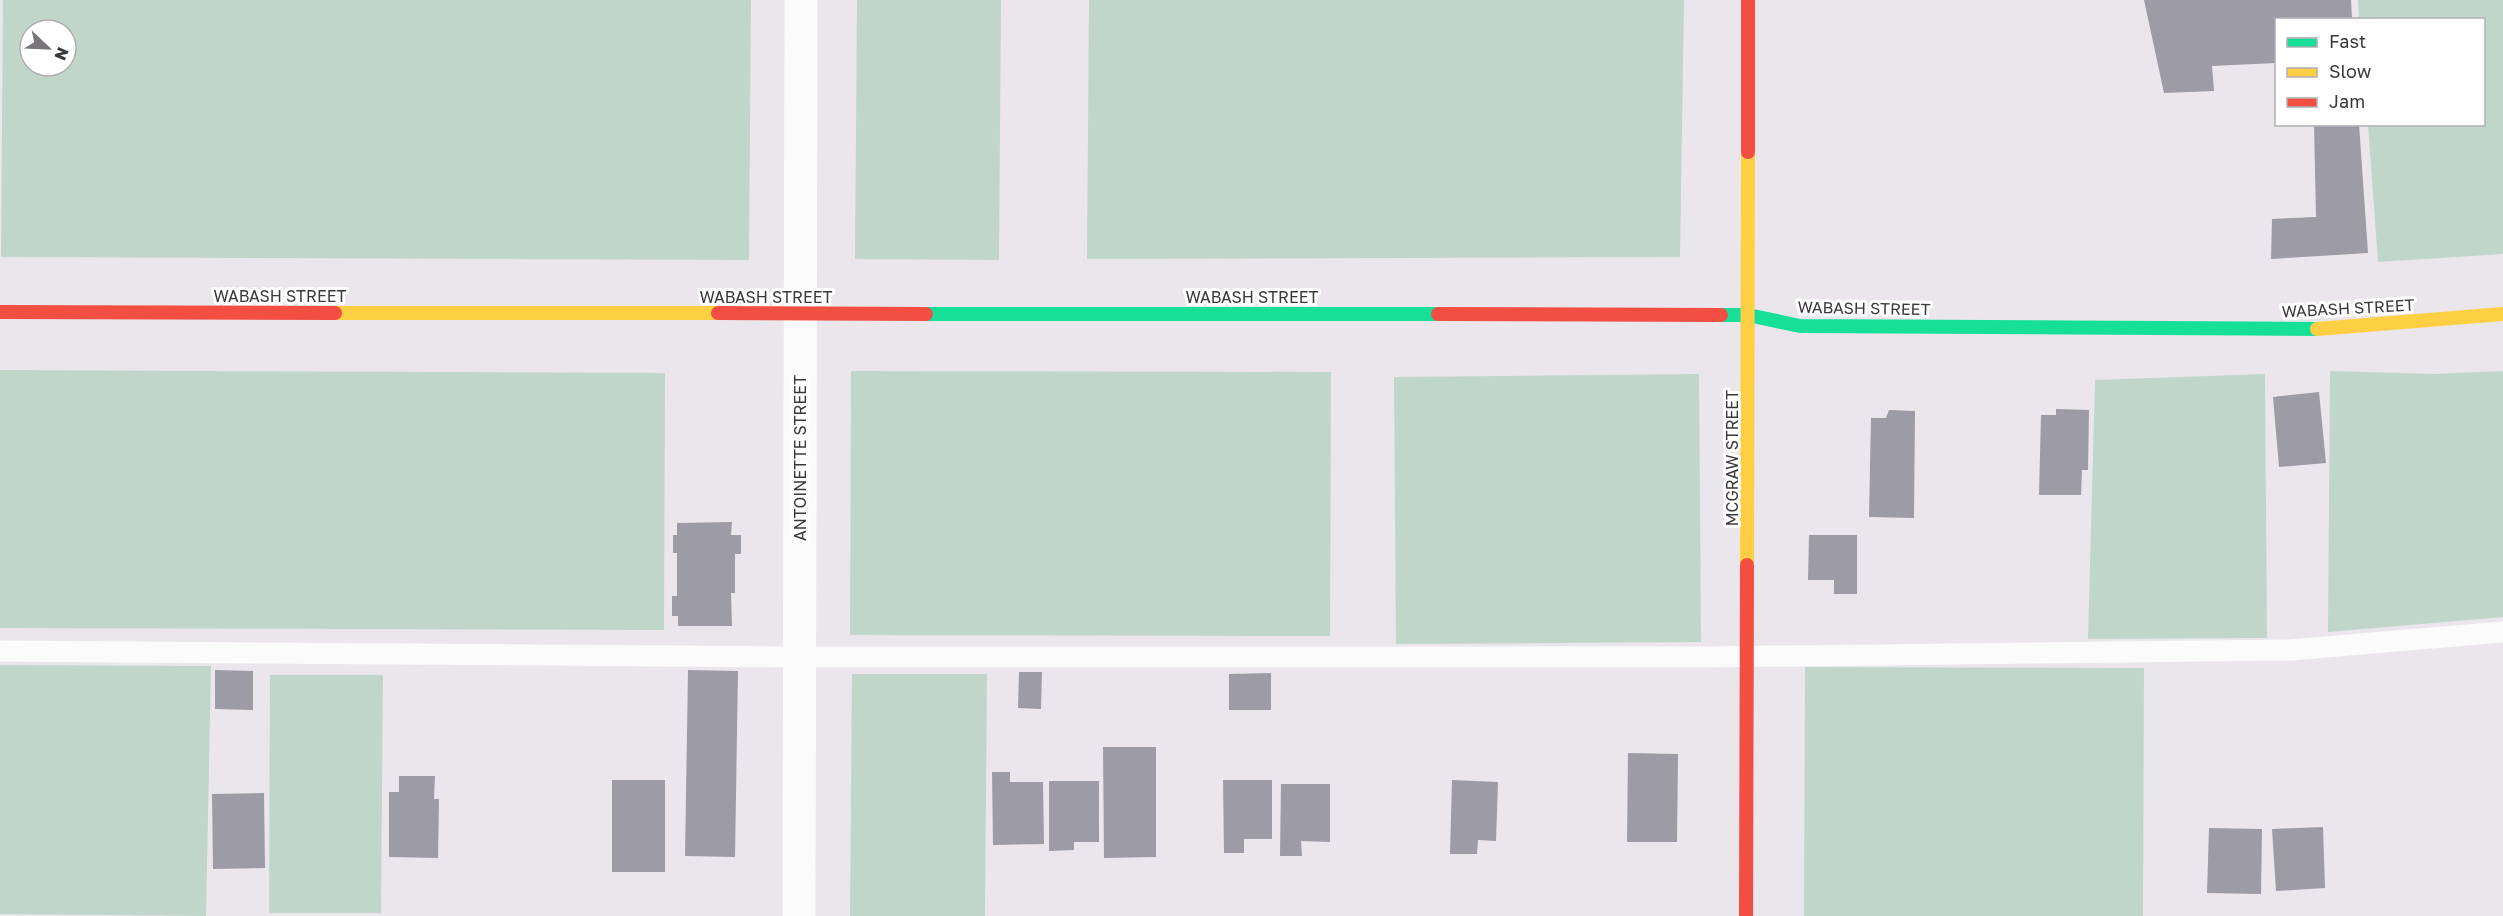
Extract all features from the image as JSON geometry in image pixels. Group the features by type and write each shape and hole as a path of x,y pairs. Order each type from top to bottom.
{"street":[{"name":"ANTOINETTE STREET","path":"799,916 801,0"},
{"name":"MCGRAW STREET","path":"1746,916 1748,0"},
{"name":"WABASH STREET","path":"0,312 1748,315 1800,326 2313,329 2503,314"}],"lane":[{"path":"0,651 800,657 1748,657 2290,650 2503,632"}],"green space":[{"path":"3,0 751,0 749,260 1,257"},
{"path":"857,0 1001,0 999,260 855,259"},
{"path":"1089,0 1684,0 1680,257 1087,259"},
{"path":"2358,0 2503,0 2503,254 2378,262 2368,126 2485,126 2485,18 2359,18"},
{"path":"0,370 665,373 664,630 0,628"},
{"path":"851,371 1331,372 1330,636 850,635"},
{"path":"2330,371 2434,374 2503,371 2503,617 2328,632"},
{"path":"1699,374 1701,642 1396,644 1394,377"},
{"path":"2265,374 2267,638 2088,639 2095,380"},
{"path":"0,665 211,666 206,916 0,914"},
{"path":"1805,667 2144,668 2143,916 1804,916"},
{"path":"852,674 987,674 985,916 850,916"},
{"path":"270,675 383,675 381,913 269,913"}],"building":[{"path":"2144,0 2351,0 2352,18 2275,18 2275,63 2212,66 2214,91 2164,93"},
{"path":"2314,126 2359,126 2368,253 2271,259 2272,219 2316,217"},
{"path":"2319,392 2326,463 2279,467 2273,397"},
{"path":"2056,409 2089,410 2088,470 2082,470 2081,495 2039,495 2041,415 2056,415"},
{"path":"1889,410 1915,411 1914,518 1869,517 1871,418 1886,418"},
{"path":"732,522 731,535 741,535 741,554 735,554 735,593 731,593 732,626 678,626 678,616 672,616 672,596 677,596 677,553 673,553 673,535 677,535 677,523"},
{"path":"1809,535 1857,535 1857,594 1834,594 1834,580 1808,580"},
{"path":"215,670 253,671 253,710 215,709"},
{"path":"688,670 738,671 735,857 685,856"},
{"path":"1019,672 1042,672 1041,709 1018,708"},
{"path":"1271,673 1271,710 1229,710 1229,674"},
{"path":"1103,747 1156,747 1156,857 1104,858"},
{"path":"1628,753 1678,754 1677,842 1627,842"},
{"path":"992,772 1010,772 1010,782 1043,782 1044,844 993,845"},
{"path":"399,776 435,776 434,799 439,799 438,858 389,857 389,792 399,792"},
{"path":"612,780 665,780 665,872 612,872"},
{"path":"1223,780 1272,780 1272,839 1244,839 1244,853 1224,853"},
{"path":"1452,780 1498,782 1496,841 1478,840 1477,854 1450,854"},
{"path":"1049,781 1099,781 1099,842 1074,842 1074,850 1049,851"},
{"path":"1281,784 1330,784 1330,842 1301,841 1302,856 1280,856"},
{"path":"264,793 265,868 213,869 212,794"},
{"path":"2323,827 2325,888 2276,891 2272,829"},
{"path":"2209,828 2262,829 2261,894 2207,893"}],"traffic: fast":[{"path":"926,314 1438,314"},
{"path":"1721,315 1748,315 1800,326 2317,329"}],"traffic: slow":[{"path":"1747,565 1748,152"},
{"path":"335,313 718,313"},
{"path":"2317,329 2503,314"}],"traffic: jam":[{"path":"1748,0 1748,152"},
{"path":"0,312 335,313"},
{"path":"718,313 926,314"},
{"path":"1438,314 1721,315"},
{"path":"1746,916 1747,565"}]}
